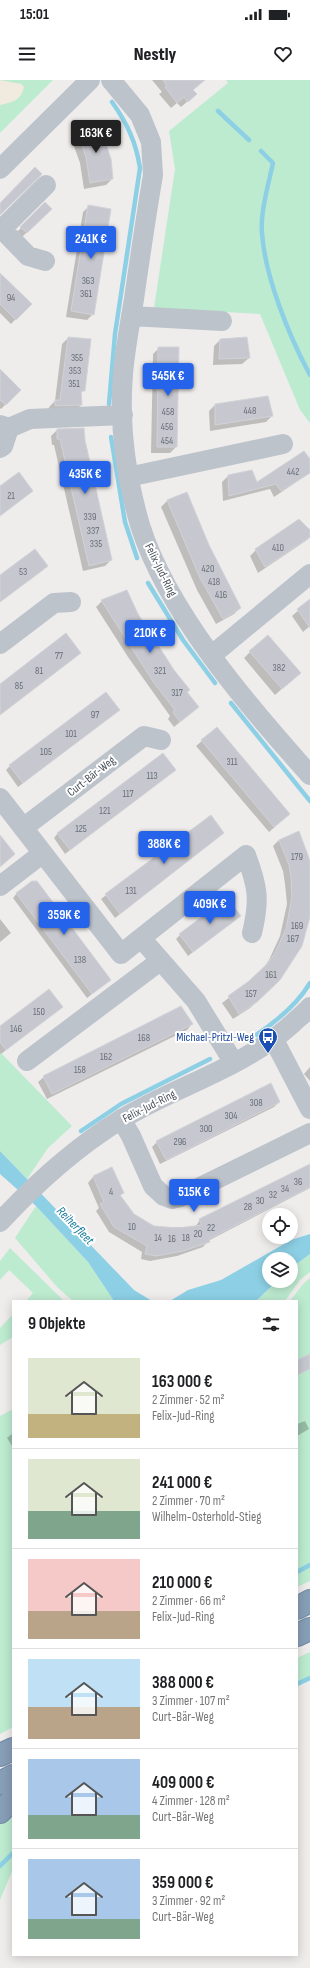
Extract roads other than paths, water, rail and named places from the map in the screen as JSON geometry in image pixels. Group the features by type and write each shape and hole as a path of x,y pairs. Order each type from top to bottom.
{"highway":[{"path":"298,1607 310,1601"},
{"path":"298,1635 310,1629"},
{"path":"0,1743 12,1739"},
{"path":"0,1755 12,1749"},
{"path":"0,1783 12,1777"},
{"path":"0,1812 12,1800"}],"street":[{"path":"0,169 90,80"},
{"name":"Felix-Jud-Ring","path":"111,80 140,115 151,142 153,175 123,375 122,415 128,477 140,526 157,567 183,615 212,655 278,739 310,775"},
{"path":"45,261 28,256 1,228 46,185"},
{"path":"131,316 222,321"},
{"path":"0,448 3,446 5,426 30,419 122,415"},
{"path":"128,477 283,444"},
{"path":"212,655 310,574"},
{"path":"0,644 54,603 71,602"},
{"name":"Curt-Bär-Weg","path":"23,828 144,736 161,740"},
{"path":"0,798 139,976"},
{"path":"0,886 43,853"},
{"path":"122,954 246,855 258,892 252,933"},
{"path":"141,938 196,1001 234,1063"},
{"path":"27,1061 160,961"},
{"name":"Felix-Jud-Ring","path":"0,1222 46,1176 77,1149 121,1120 234,1063 274,1040 310,1007"},
{"path":"274,1040 310,1110"},
{"path":"121,1120 131,1136 153,1186 164,1196 172,1199 180,1197 310,1133"}],"water":[{"path":"0,1151 134,1290 150,1300 113,1300 88,1262 36,1206 0,1174"},
{"path":"310,1234 310,1254 298,1263 298,1252 270,1252 284,1244 298,1244 298,1238"},
{"path":"262,1257 262,1288 270,1288 257,1300 172,1300 188,1290 221,1280"}],"waterway":[{"path":"109,404 115,334 140,168 130,133 112,102"},
{"path":"218,111 249,140"},
{"path":"261,151 273,163 262,216 264,250 279,306 294,343 310,375"},
{"path":"111,437 125,522 137,558"},
{"path":"148,583 183,640 215,683"},
{"path":"231,703 310,801"},
{"path":"256,1035 286,1012 305,991 310,983"},
{"path":"81,1131 121,1104 210,1059"},
{"path":"298,1571 310,1565"},
{"path":"298,1684 310,1678"},
{"path":"0,1866 12,1854"}],"place":[{"name":"Michael-Pritzl-Weg","path":"268,1054"}],"water label":[{"name":"Reiherfleet","path":"76,1225"}]}
